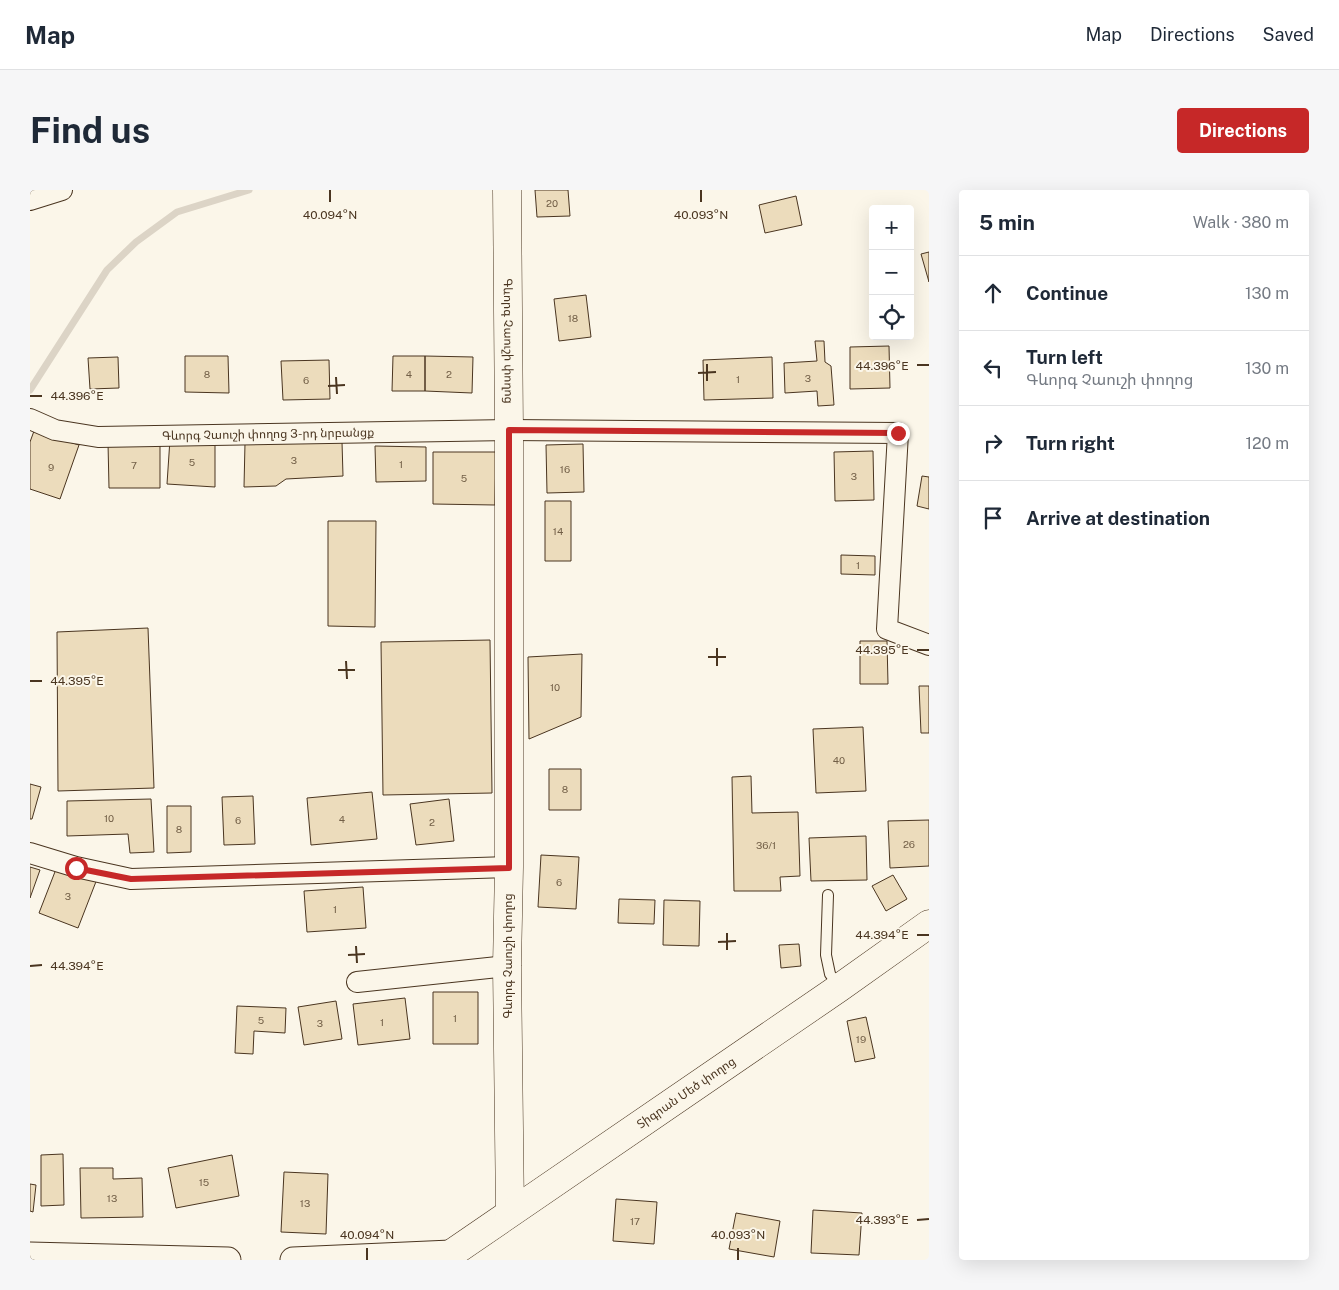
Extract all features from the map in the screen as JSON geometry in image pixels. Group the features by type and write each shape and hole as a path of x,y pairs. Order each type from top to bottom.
{"main road":[{"name":"Գևորգ Չաուշի փողոց","path":"507,190 509,430 509,868 507,966 510,1212"},
{"name":"Տիգրան Մեծ փողոց","path":"455,1258 510,1212 839,988 929,924"}],"street":[{"path":"30,200 62,190"},
{"name":"Գևորգ Չաուշի փողոց 3-րդ նրբանցք","path":"30,419 55,430 98,437 509,430 898,433 887,629 929,645"},
{"path":"30,854 76,868 131,879 509,868"},
{"path":"357,982 507,966"},
{"path":"30,1255 60,1258 228,1260"},
{"path":"293,1260 455,1258"}],"lane":[{"path":"828,895 826,956 830,974 839,988"}],"building":[{"path":"535,190 568,190 570,216 537,217"},
{"path":"796,196 802,225 765,233 759,205"},
{"path":"929,252 929,282 921,254"},
{"path":"586,295 591,337 559,341 554,299"},
{"path":"815,341 824,341 825,362 831,366 834,405 818,406 817,391 785,393 784,363 817,361"},
{"path":"889,346 890,388 850,389 850,347"},
{"path":"185,356 228,356 229,393 185,392"},
{"path":"393,356 425,356 425,391 392,391"},
{"path":"425,356 473,357 472,393 425,391"},
{"path":"118,357 119,388 90,389 88,358"},
{"path":"772,357 773,398 704,400 703,360"},
{"path":"329,360 330,399 283,400 281,361"},
{"path":"34,431 79,445 60,499 30,489 30,442"},
{"path":"170,439 215,439 215,487 167,484"},
{"path":"160,442 160,488 109,488 108,443"},
{"path":"342,442 343,476 286,479 276,486 244,487 245,443"},
{"path":"583,444 584,492 547,493 546,445"},
{"path":"375,446 426,447 426,481 376,482"},
{"path":"873,451 874,500 835,501 834,452"},
{"path":"433,452 496,452 495,505 433,504"},
{"path":"922,476 929,477 929,509 917,506"},
{"path":"545,501 571,501 571,561 545,561"},
{"path":"328,521 376,521 375,627 328,626"},
{"path":"841,555 875,556 875,575 841,574"},
{"path":"148,628 154,788 58,791 57,632"},
{"path":"490,640 492,793 383,795 381,642"},
{"path":"860,641 887,641 888,684 860,684"},
{"path":"582,654 581,717 529,739 528,657"},
{"path":"919,686 929,686 929,733 921,733"},
{"path":"863,727 866,791 816,793 813,729"},
{"path":"549,769 581,769 581,810 549,810"},
{"path":"751,776 752,813 798,812 800,876 780,877 781,891 734,891 732,777"},
{"path":"30,784 41,787 32,819 30,819"},
{"path":"372,792 377,839 311,845 307,798"},
{"path":"253,796 255,844 224,845 222,797"},
{"path":"151,799 154,852 130,853 128,834 67,836 67,801"},
{"path":"449,799 454,841 416,845 410,804"},
{"path":"167,806 191,806 191,852 167,853"},
{"path":"929,820 929,866 890,868 888,821"},
{"path":"866,836 867,880 811,881 809,838"},
{"path":"541,855 579,857 576,909 538,907"},
{"path":"58,864 97,879 78,928 39,913"},
{"path":"30,867 40,870 30,898"},
{"path":"893,875 907,899 886,911 872,886"},
{"path":"363,887 366,928 307,932 304,891"},
{"path":"619,899 655,900 654,924 618,923"},
{"path":"664,900 700,901 699,946 663,945"},
{"path":"799,944 801,966 781,968 779,945"},
{"path":"433,992 478,992 478,1044 433,1044"},
{"path":"405,998 410,1039 358,1045 353,1004"},
{"path":"336,1001 342,1039 304,1045 298,1007"},
{"path":"237,1006 286,1008 285,1033 254,1031 253,1054 235,1053"},
{"path":"866,1017 875,1058 855,1062 847,1021"},
{"path":"63,1154 64,1205 41,1206 41,1155"},
{"path":"232,1155 239,1196 176,1208 168,1168"},
{"path":"80,1168 113,1168 113,1179 142,1178 143,1217 81,1218"},
{"path":"284,1172 328,1174 326,1234 281,1232"},
{"path":"30,1184 36,1185 33,1212 30,1211"},
{"path":"616,1199 657,1202 654,1244 613,1241"},
{"path":"813,1210 862,1213 859,1255 811,1253"},
{"path":"736,1213 780,1221 774,1257 729,1249"}],"waterway":[{"path":"30,390 107,270 136,242 177,212 249,190"}],"route":[{"path":"76,868 131,879 509,868 509,430 898,433"}]}
